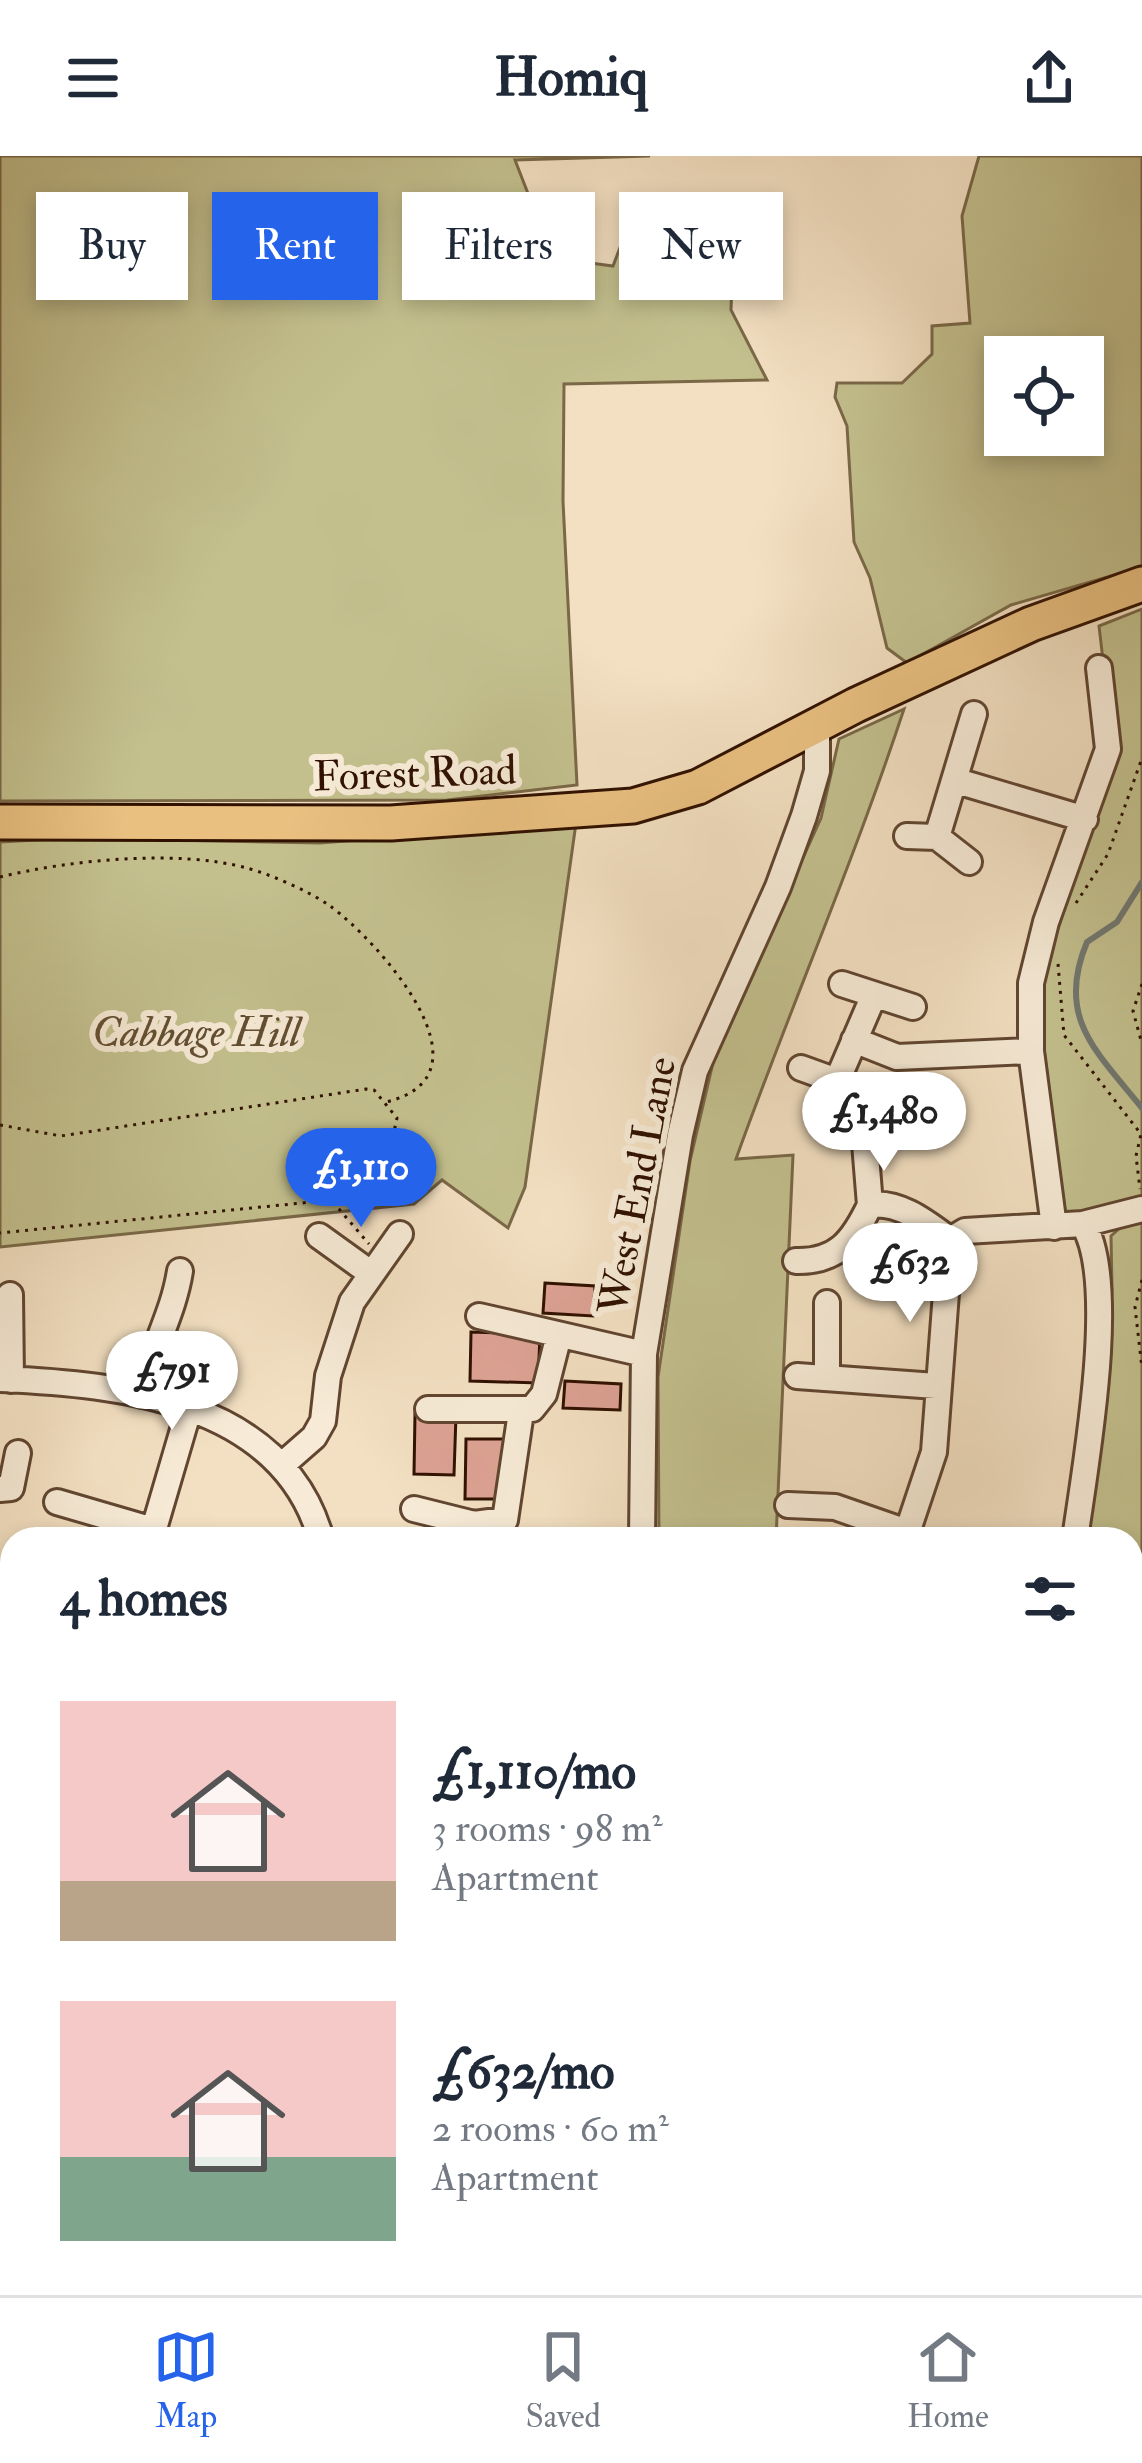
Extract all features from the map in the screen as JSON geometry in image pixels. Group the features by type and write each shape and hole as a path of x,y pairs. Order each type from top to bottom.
{"main road":[{"name":"Forest Road","path":"0,822 391,823 633,806 698,787 1031,624 1142,584"}],"street":[{"path":"1054,1227 1031,1052 1030,983 1108,749 1099,668"},
{"path":"938,837 974,714"},
{"name":"West End Lane","path":"642,1527 644,1354 695,1071 778,887 804,816 817,771 817,726"},
{"path":"957,781 1085,819"},
{"path":"907,836 938,837 969,862"},
{"path":"842,984 913,1007"},
{"path":"801,1068 837,1081 874,995"},
{"path":"854,1040 897,1057 1031,1052"},
{"path":"796,1261 818,1261 839,1252 857,1234 870,1205 862,1168 865,1144"},
{"path":"870,1205 901,1209 950,1240"},
{"path":"950,1240 965,1231 1083,1224 1142,1209"},
{"path":"1077,1527 1090,1433 1100,1273 1094,1241 1083,1224"},
{"path":"282,1465 314,1437 323,1421 328,1376 352,1302 373,1266 400,1234"},
{"path":"319,1235 373,1266"},
{"path":"909,1527 934,1452 950,1240"},
{"path":"142,1395 151,1348 170,1315 180,1271"},
{"path":"10,1295 5,1380 142,1395 190,1406 258,1442 282,1465 298,1485 316,1527"},
{"path":"827,1303 827,1378"},
{"path":"479,1316 644,1354"},
{"path":"428,1409 521,1412 544,1394 559,1335"},
{"path":"797,1376 936,1386"},
{"path":"154,1527 190,1406"},
{"path":"414,1509 474,1524 494,1526 505,1520 521,1412"},
{"path":"0,1489 10,1488 18,1453"},
{"path":"58,1502 131,1527"},
{"path":"788,1505 835,1507 886,1527"}],"path":[{"path":"1074,906 1108,854 1142,758"},
{"path":"0,877 106,862 218,862 251,870 329,906 411,990 431,1030 434,1059 422,1080 404,1098 386,1102"},
{"path":"1058,962 1064,1035 1141,1134 1136,1165 1142,1197"},
{"path":"1142,984 1133,1011 1142,1044"},
{"path":"0,1125 61,1136 366,1089 386,1102 398,1118 392,1141 332,1200 0,1233"},
{"path":"332,1200 364,1235 373,1266"},
{"path":"1142,1280 1135,1307 1142,1368"}],"green space":[{"path":"0,156 650,156 515,160 527,192 402,192 402,300 595,300 595,264 613,266 619,250 619,300 731,300 731,310 767,380 564,384 563,501 577,785 447,800 0,801"},
{"path":"979,156 1142,156 1142,567 1011,605 907,663 887,648 870,578 854,542 847,426 835,397 837,383 902,383 932,354 932,326 970,323 962,216"},
{"path":"1142,609 1142,1196 1065,1216 1037,994 1114,754 1099,626"},
{"path":"904,709 736,1159 793,1155 777,1527 659,1527 658,1377 690,1161 716,1050 821,818 839,739"},
{"name":"Cabbage Hill","path":"576,823 525,1187 508,1228 442,1180 414,1204 0,1247 0,842 72,838 320,843"},
{"path":"1142,1221 1142,1527 1090,1527 1112,1291 1111,1236 1121,1227"}],"building":[{"path":"545,1283 595,1286 593,1316 543,1313"},
{"path":"471,1332 540,1334 538,1383 470,1381"},
{"path":"565,1381 621,1384 620,1410 563,1408"},
{"path":"415,1414 456,1415 454,1475 414,1474"},
{"path":"466,1439 504,1439 504,1499 465,1499"}],"waterway":[{"path":"1142,882 1117,922 1087,942 1076,992 1078,1013 1096,1051 1142,1108"}]}
